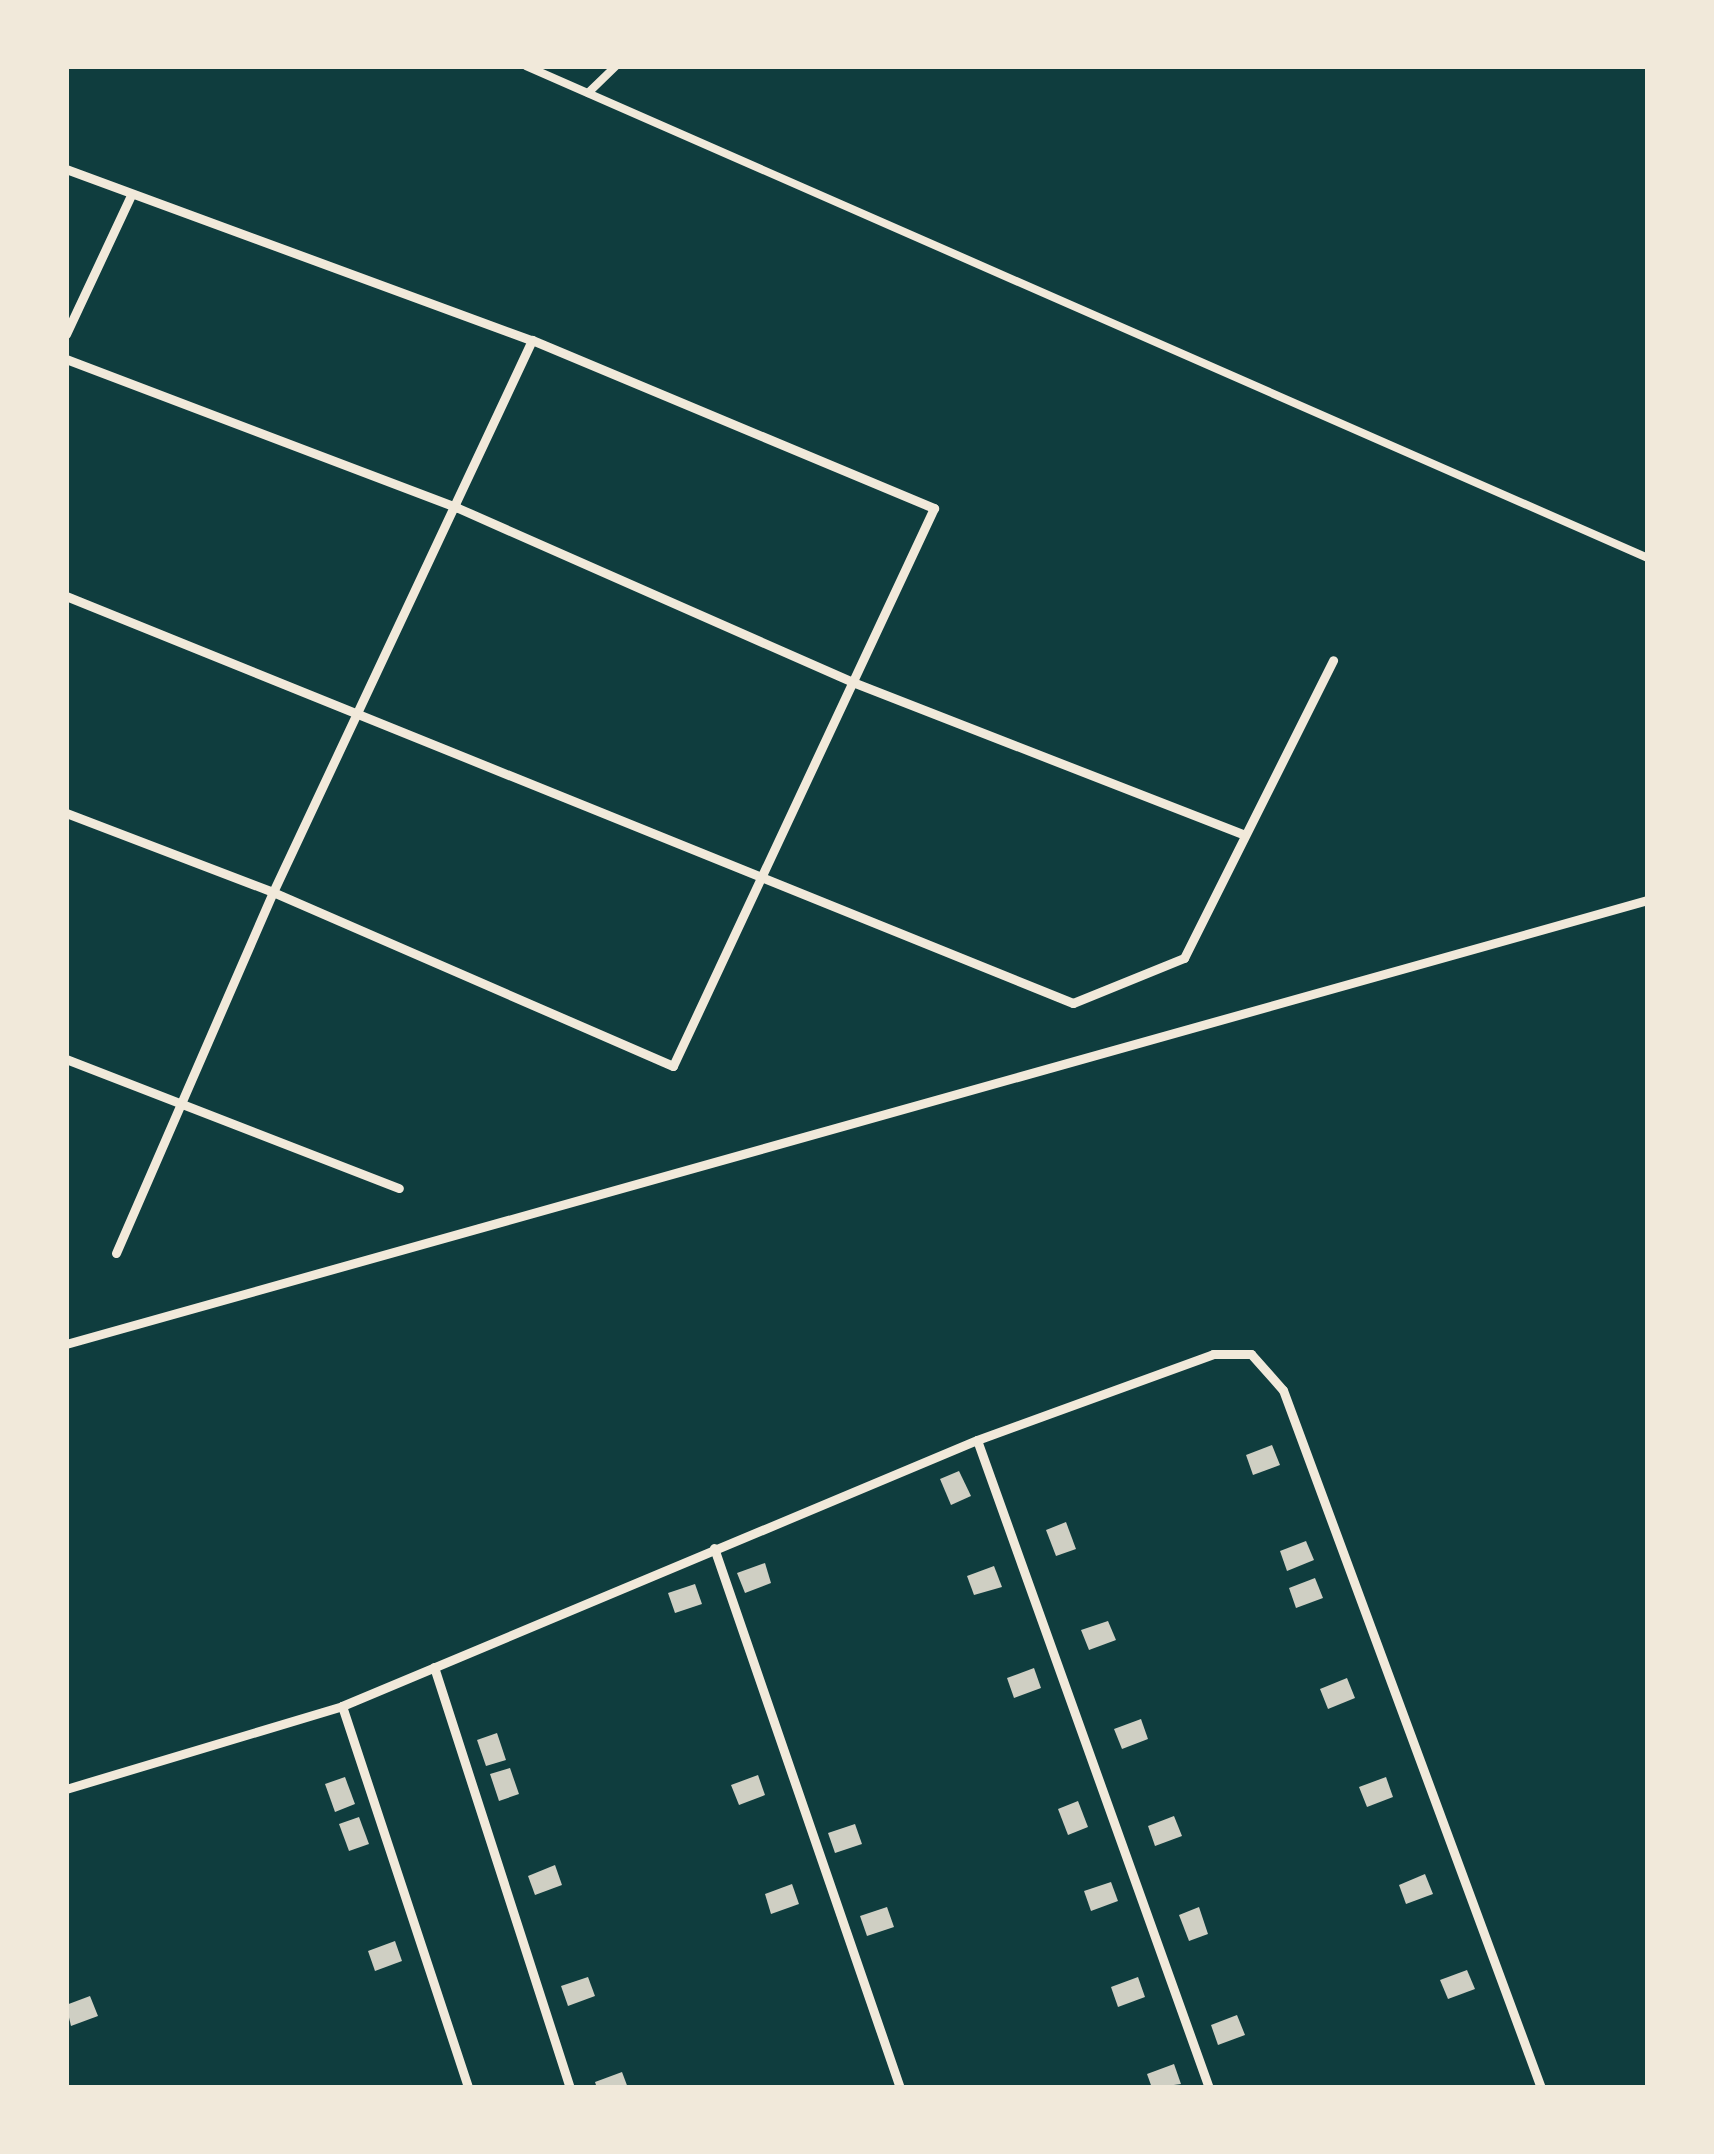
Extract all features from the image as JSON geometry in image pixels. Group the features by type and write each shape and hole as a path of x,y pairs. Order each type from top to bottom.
{"lane":[{"path":"66,169 532,340 934,508 673,1066 273,892 66,813"},
{"path":"66,334 131,195"},
{"path":"116,1253 273,892 458,508 532,340"},
{"path":"66,359 458,508 850,681 1243,834"},
{"path":"66,596 1073,1003 1184,958 1334,661"},
{"path":"66,1344 1648,900"},
{"path":"66,1059 177,1106 399,1188"},
{"path":"66,1789 342,1706 977,1440 1213,1354 1251,1354 1283,1390 1541,2088"},
{"path":"977,1440 1208,2088"},
{"path":"714,1548 900,2088"},
{"path":"434,1667 570,2088"},
{"path":"342,1706 468,2088"}],"path":[{"path":"526,66 1648,558"},
{"path":"588,93 616,66"}],"building":[{"path":"1272,1445 1280,1465 1253,1475 1246,1455"},
{"path":"959,1471 971,1496 951,1505 940,1479"},
{"path":"1066,1522 1076,1549 1056,1556 1046,1530"},
{"path":"1306,1541 1314,1560 1287,1571 1280,1551"},
{"path":"765,1563 771,1583 745,1593 737,1573"},
{"path":"994,1566 1002,1587 974,1595 967,1576"},
{"path":"1315,1578 1323,1598 1296,1608 1289,1588"},
{"path":"695,1584 702,1604 675,1613 668,1593"},
{"path":"1108,1621 1116,1640 1089,1650 1081,1630"},
{"path":"1034,1668 1041,1688 1014,1698 1007,1678"},
{"path":"1347,1678 1355,1698 1328,1709 1320,1689"},
{"path":"1141,1719 1148,1739 1122,1749 1114,1729"},
{"path":"497,1733 506,1760 486,1766 477,1740"},
{"path":"510,1768 519,1794 499,1801 490,1774"},
{"path":"758,1775 765,1795 739,1805 731,1785"},
{"path":"345,1777 355,1804 335,1812 325,1784"},
{"path":"1386,1777 1393,1797 1367,1807 1359,1787"},
{"path":"1078,1801 1088,1827 1068,1835 1058,1809"},
{"path":"1174,1816 1182,1836 1155,1846 1148,1826"},
{"path":"359,1817 369,1844 349,1851 339,1824"},
{"path":"855,1824 862,1844 835,1853 828,1833"},
{"path":"555,1865 562,1885 535,1895 528,1876"},
{"path":"1425,1874 1433,1894 1406,1904 1399,1885"},
{"path":"1111,1882 1118,1901 1091,1911 1084,1891"},
{"path":"792,1884 799,1904 771,1914 765,1894"},
{"path":"887,1907 894,1927 867,1936 860,1916"},
{"path":"1199,1907 1208,1934 1189,1941 1179,1915"},
{"path":"395,1941 402,1961 375,1971 368,1951"},
{"path":"1467,1970 1475,1989 1448,1999 1440,1980"},
{"path":"588,1977 595,1996 568,2006 561,1986"},
{"path":"1138,1977 1145,1997 1118,2007 1111,1987"},
{"path":"90,1996 98,2016 71,2026 66,2005"},
{"path":"1237,2015 1245,2035 1218,2045 1211,2025"},
{"path":"1174,2064 1181,2084 1152,2088 1147,2074"},
{"path":"622,2072 628,2088 597,2088 595,2082"}]}
